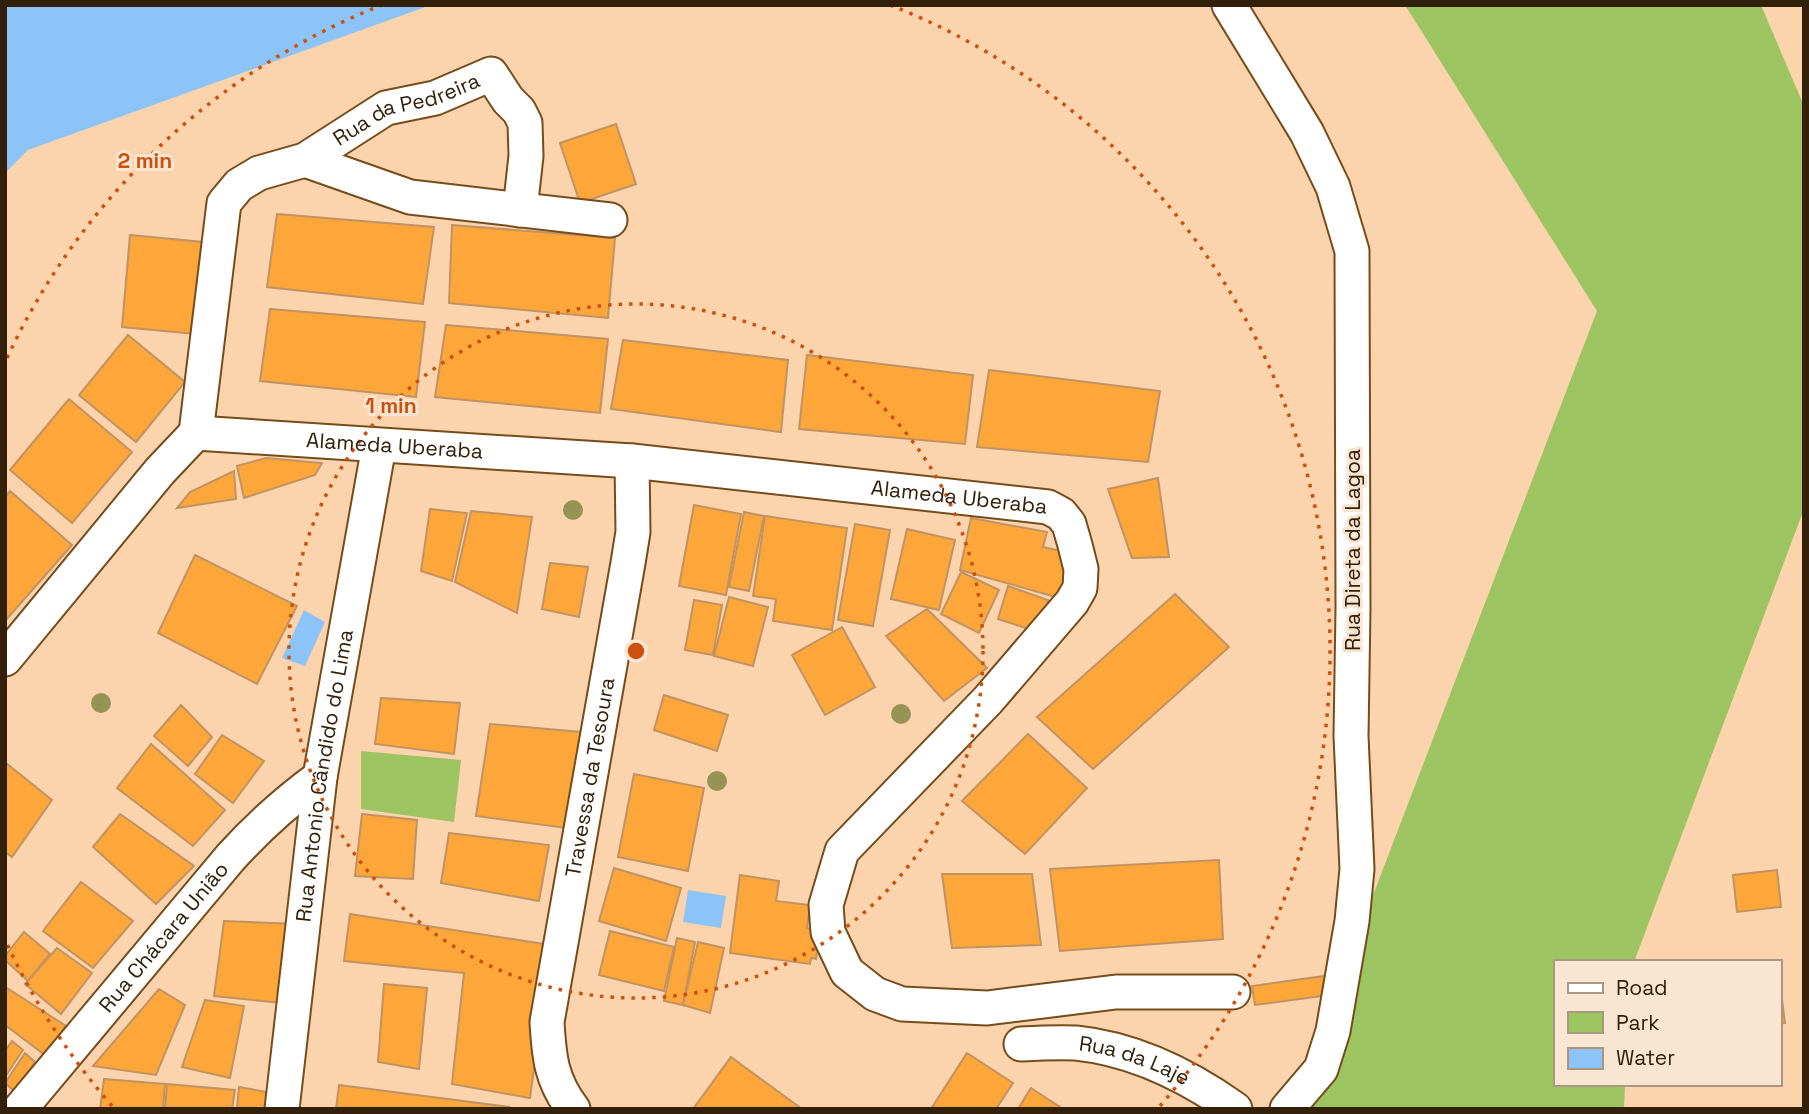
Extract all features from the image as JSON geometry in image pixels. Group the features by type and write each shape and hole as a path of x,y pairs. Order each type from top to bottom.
{"street":[{"name":"Rua Direta da Lagoa","path":"1229,5 1307,133 1333,187 1352,251 1351,736 1357,869 1352,921 1333,1031 1321,1069 1287,1109"},
{"name":"Rua da Pedreira","path":"196,433 225,203 239,185 259,173 305,160 386,108 435,98 492,74 525,123 526,156 520,210"},
{"name":"Rua da Pedreira","path":"305,160 410,197 610,220"},
{"name":"Alameda Uberaba","path":"196,433 632,461 1048,507 1061,514 1069,524 1075,545 1081,569 1080,588 988,700 842,851 826,905 828,932 847,972 875,994 902,1004 988,1009 1116,992 1233,992"},
{"path":"5,659 160,471 196,433"},
{"name":"Rua Antonio Cândido do Lima","path":"282,1109 320,777 379,446"},
{"name":"Travessa da Tesoura","path":"560,1103 550,1062 547,1022 633,532 632,461"},
{"name":"Rua Chácara União","path":"20,1109 230,858 260,825 320,777"},
{"name":"Rua da Laje","path":"1021,1044 1074,1043 1114,1049 1161,1065 1236,1109"}],"green space":[{"path":"1405,5 1761,5 1804,106 1804,509 1635,960 1554,960 1554,1086 1625,1086 1624,1109 1291,1109 1597,311"},
{"path":"361,751 461,760 454,822 361,809"}],"water":[{"path":"5,5 431,5 28,150 5,173"},
{"path":"304,610 325,622 305,666 282,658"},
{"path":"688,890 726,896 721,928 683,922"}],"building":[{"path":"616,124 636,184 580,203 560,143"},
{"path":"277,214 434,227 423,304 267,287"},
{"path":"452,225 615,238 608,318 449,303"},
{"path":"130,235 203,242 195,334 122,327"},
{"path":"270,309 425,322 416,397 260,381"},
{"path":"446,325 608,339 600,413 435,397"},
{"path":"128,335 185,382 136,442 79,395"},
{"path":"623,340 788,360 781,432 611,409"},
{"path":"807,355 973,375 965,444 799,429"},
{"path":"989,370 1160,391 1148,462 977,447"},
{"path":"69,399 132,452 72,523 10,470"},
{"path":"266,458 322,463 315,475 244,498 237,466"},
{"path":"234,471 236,499 177,508 190,492"},
{"path":"1158,478 1169,557 1132,558 1108,489"},
{"path":"10,491 72,545 5,621 5,497"},
{"path":"694,505 741,514 726,595 679,586"},
{"path":"430,509 467,513 452,581 421,571"},
{"path":"471,511 532,517 517,613 455,582"},
{"path":"744,512 764,516 749,591 729,587"},
{"path":"765,516 847,528 832,630 773,621 776,599 753,596"},
{"path":"971,518 1047,532 1043,547 1070,553 1063,572 1073,575 1063,599 960,570"},
{"path":"855,524 890,530 873,626 838,620"},
{"path":"907,529 955,540 939,610 891,599"},
{"path":"195,555 297,606 257,684 158,633"},
{"path":"550,563 588,567 579,617 542,609"},
{"path":"961,572 999,590 979,633 941,614"},
{"path":"1008,586 1048,600 1038,632 998,619"},
{"path":"1175,594 1229,647 1093,769 1037,717"},
{"path":"729,597 768,607 753,666 714,656"},
{"path":"694,600 722,605 713,655 685,650"},
{"path":"927,609 987,668 944,701 886,636"},
{"path":"842,627 875,687 825,715 792,655"},
{"path":"664,695 728,715 717,751 654,730"},
{"path":"381,698 460,703 454,754 375,744"},
{"path":"181,705 212,737 188,766 154,736"},
{"path":"490,724 581,732 566,828 476,816"},
{"path":"1028,734 1087,788 1025,854 962,801"},
{"path":"222,735 264,761 233,803 195,774"},
{"path":"151,744 225,810 193,846 117,788"},
{"path":"6,763 52,800 12,857 5,852"},
{"path":"634,774 704,788 688,871 618,857"},
{"path":"120,814 194,866 156,904 93,847"},
{"path":"362,814 417,820 413,879 355,876"},
{"path":"449,833 549,845 539,901 441,883"},
{"path":"1219,860 1223,939 1060,951 1050,869"},
{"path":"614,868 681,888 666,941 599,921"},
{"path":"1777,870 1781,907 1737,912 1733,875"},
{"path":"942,874 1032,874 1041,945 952,948"},
{"path":"740,875 779,881 776,901 810,905 807,928 820,930 816,959 811,958 810,964 730,953"},
{"path":"81,882 133,921 93,968 43,931"},
{"path":"350,914 551,945 530,1098 452,1084 464,973 344,961"},
{"path":"224,921 299,924 291,1004 214,996"},
{"path":"610,931 674,947 664,991 599,975"},
{"path":"24,932 50,954 28,981 5,960 5,956"},
{"path":"677,938 695,942 683,1005 664,1001"},
{"path":"698,942 724,948 710,1013 683,1005"},
{"path":"57,948 92,973 61,1014 25,984"},
{"path":"1331,975 1329,995 1255,1005 1252,986"},
{"path":"384,984 427,988 419,1069 378,1062"},
{"path":"7,988 66,1026 45,1055 5,1025"},
{"path":"159,989 185,1005 156,1075 93,1066"},
{"path":"1781,992 1785,1023 1781,1024"},
{"path":"205,1000 244,1006 230,1078 182,1067"},
{"path":"12,1041 23,1050 5,1077 5,1051"},
{"path":"25,1053 35,1062 14,1091 5,1083"},
{"path":"967,1053 1013,1083 996,1109 931,1109"},
{"path":"731,1057 802,1109 693,1109"},
{"path":"104,1079 165,1084 163,1109 100,1109"},
{"path":"167,1084 235,1090 232,1109 165,1109"},
{"path":"339,1085 509,1107 336,1109"},
{"path":"239,1087 272,1093 270,1109 237,1109"},
{"path":"1031,1088 1063,1109 1018,1109"}]}
